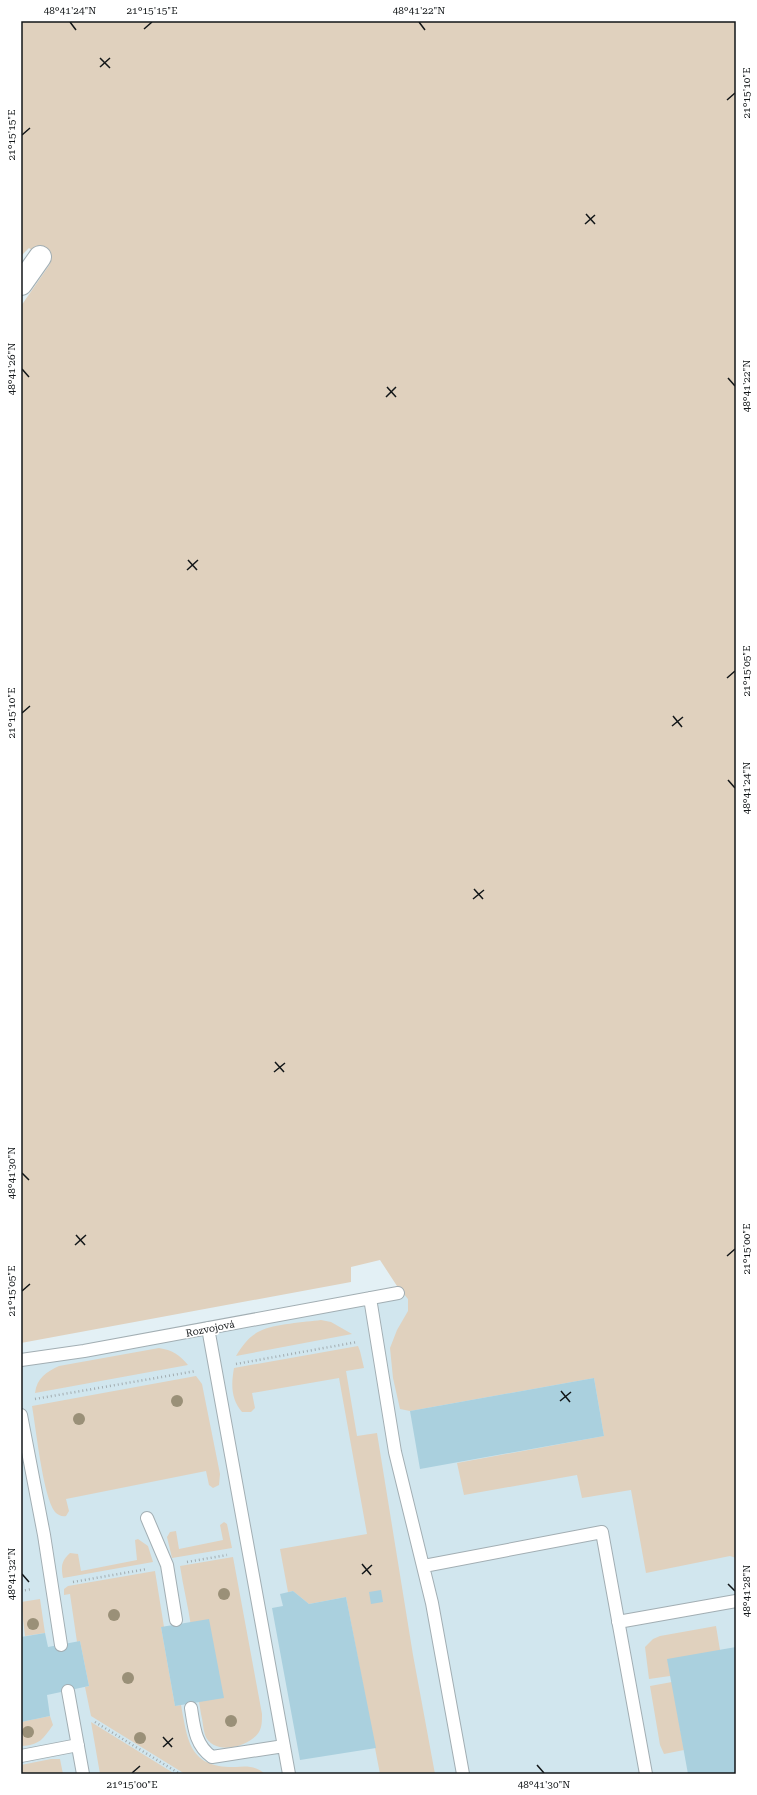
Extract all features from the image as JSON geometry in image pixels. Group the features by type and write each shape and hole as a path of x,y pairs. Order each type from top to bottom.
{"street":[{"path":"21,284 40,257"}],"lane":[{"name":"Rozvojová","path":"21,1360 84,1351 398,1293"},
{"path":"370,1298 395,1452 424,1566 463,1774"},
{"path":"208,1328 289,1774"},
{"path":"21,1415 44,1535 60,1644"},
{"path":"147,1518 167,1565 176,1620"},
{"path":"424,1566 602,1532 646,1774"},
{"path":"618,1622 736,1601"},
{"path":"68,1691 83,1774"},
{"path":"191,1708 195,1735 204,1752 212,1757 284,1746"},
{"path":"21,1756 78,1745"}],"path":[{"path":"21,1591 249,1551"},
{"path":"70,1707 180,1774"}],"shaded area":[{"path":"21,21 736,21 736,1558 730,1556 646,1573 631,1490 582,1498 577,1475 464,1495 457,1463 604,1436 594,1378 410,1411 400,1409 393,1378 390,1348 397,1330 408,1311 408,1299 397,1286 380,1260 351,1267 351,1282 21,1343 21,306 50,264 29,248 21,256"},
{"path":"398,1293 736,1312 736,1774 21,1774 21,1360"},
{"path":"321,1320 331,1322 352,1334 236,1356 246,1342 260,1331 281,1325"},
{"path":"358,1346 364,1368 346,1371 357,1436 377,1433 413,1655 435,1774 380,1774 346,1597 309,1604 293,1591 288,1592 280,1549 367,1534 339,1378 252,1393 255,1408 251,1412 242,1412 238,1407 233,1392 232,1380 234,1368"},
{"path":"159,1348 168,1350 182,1358 188,1365 35,1393 40,1379 59,1366"},
{"path":"196,1376 202,1384 220,1474 219,1485 213,1488 209,1485 206,1471 66,1499 69,1511 66,1516 60,1516 55,1512 47,1492 32,1406"},
{"path":"224,1522 227,1524 232,1548 172,1558 167,1537 170,1532 176,1531 179,1549 223,1540 220,1525"},
{"path":"138,1539 148,1546 153,1562 63,1578 62,1564 70,1553 78,1554 81,1571 137,1560 135,1540"},
{"path":"233,1557 262,1714 262,1721 261,1728 254,1738 240,1746 223,1747 215,1746 209,1742 204,1733 191,1626 180,1566"},
{"path":"155,1571 164,1627 161,1627 175,1706 181,1705 189,1742 200,1758 209,1763 221,1766 251,1767 258,1769 265,1774 185,1774 91,1716 85,1687 89,1686 80,1641 77,1642 70,1594 64,1595 64,1589 68,1586"},
{"path":"40,1599 45,1633 25,1636 21,1602"},
{"path":"716,1626 720,1650 670,1676 649,1679 645,1647 653,1639 660,1636"},
{"path":"672,1682 684,1750 664,1754 660,1745 650,1686"},
{"path":"50,1716 53,1725 43,1738 37,1743 21,1746 21,1722"},
{"path":"91,1722 175,1774 100,1774"},
{"path":"51,1759 60,1759 63,1774 21,1774 21,1765"}],"building":[{"path":"594,1378 604,1436 420,1469 410,1411"},
{"path":"381,1590 383,1602 371,1604 369,1592"},
{"path":"293,1591 309,1604 346,1597 376,1748 300,1760 272,1608 283,1606 280,1594"},
{"path":"209,1619 224,1698 175,1706 161,1627"},
{"path":"45,1633 48,1647 80,1641 89,1686 47,1695 50,1716 21,1722 21,1637"},
{"path":"736,1647 736,1774 688,1774 667,1659"}]}
